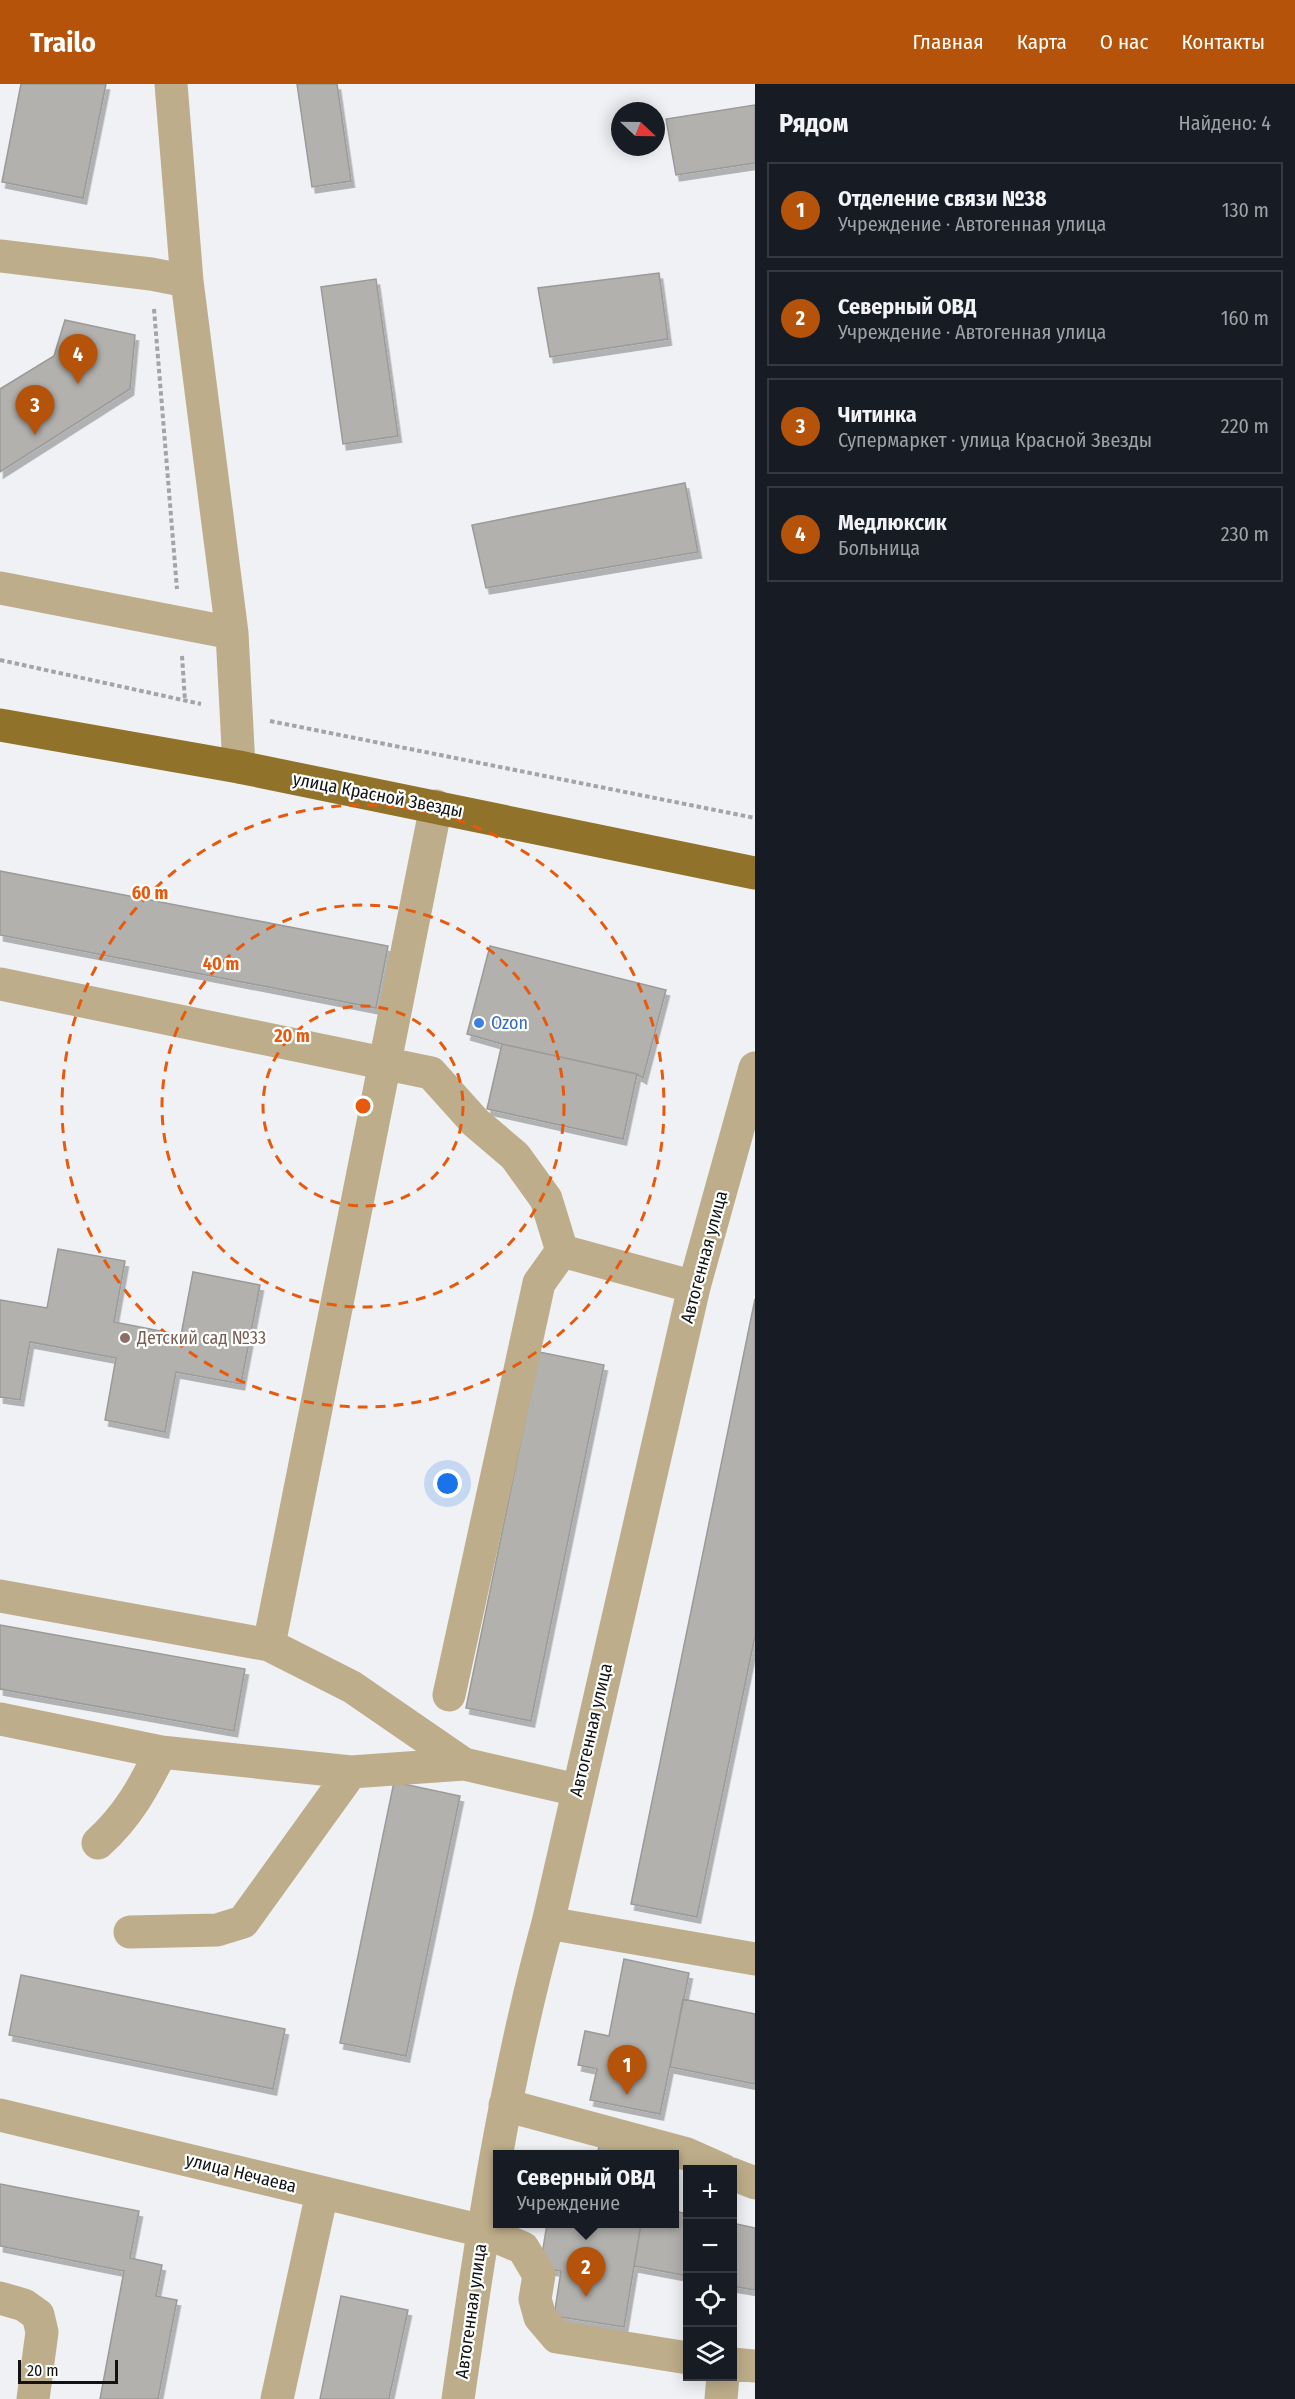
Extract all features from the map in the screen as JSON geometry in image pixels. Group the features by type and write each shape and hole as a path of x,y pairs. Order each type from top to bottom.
{"main road":[{"name":"улица Красной Звезды","path":"0,725 239,767 755,873"}],"street":[{"path":"171,84 187,281 232,633 239,767"},
{"path":"0,256 151,274 187,281"},
{"path":"0,588 232,633"},
{"path":"269,1645 436,806"},
{"path":"0,984 431,1073 475,1122 515,1156 546,1199 562,1251"},
{"name":"Автогенная улица","path":"497,2150 528,1995 548,1923 694,1287 745,1142 755,1068"},
{"path":"562,1251 694,1287"},
{"path":"449,1695 539,1284 562,1251"},
{"path":"0,1596 269,1645 352,1687 464,1764"},
{"path":"0,1719 161,1752 351,1772 464,1764 577,1790"},
{"path":"98,1843 116,1827 139,1797 161,1752"},
{"path":"130,1932 217,1930 243,1922 351,1772"},
{"path":"548,1923 755,1959"},
{"path":"505,2105 672,2150"},
{"name":"улица Нечаева","path":"0,2115 483,2231 523,2248 539,2275 535,2299 540,2317 557,2337 683,2357"},
{"path":"679,2152 713,2165"},
{"name":"Автогенная улица","path":"458,2399 493,2174"},
{"path":"737,2176 755,2183"},
{"path":"277,2399 321,2193"},
{"path":"0,2298 24,2305 38,2315 42,2332 33,2399"},
{"path":"737,2364 755,2366"},
{"path":"721,2399 723,2381"}],"path":[{"path":"151,274 185,701"},
{"path":"0,660 310,730 755,818"}],"building":[{"path":"21,84 106,84 83,198 2,182"},
{"path":"297,84 337,84 351,181 312,187"},
{"path":"755,105 755,163 676,175 666,119"},
{"path":"659,273 668,339 550,357 538,288"},
{"path":"376,279 398,436 343,444 321,287"},
{"path":"65,320 135,335 130,389 0,472 0,389 54,356"},
{"path":"685,483 698,552 486,588 472,525"},
{"path":"0,871 388,946 376,1008 0,935"},
{"path":"490,946 666,990 643,1078 637,1074 467,1034"},
{"path":"502,1044 637,1074 623,1139 487,1109"},
{"name":"Детский сад №33","path":"58,1249 125,1261 114,1322 181,1335 193,1272 260,1285 241,1384 176,1372 165,1432 105,1420 116,1358 30,1342 20,1400 0,1397 0,1300 47,1308"},
{"path":"755,1299 755,1636 697,1917 631,1904"},
{"path":"539,1352 604,1365 531,1721 466,1708"},
{"path":"0,1625 245,1669 234,1731 0,1689"},
{"path":"394,1782 460,1796 406,2056 340,2043"},
{"path":"624,1959 689,1973 660,2114 590,2100 597,2069 578,2065 585,2031 609,2036"},
{"path":"21,1975 285,2029 273,2089 9,2035"},
{"path":"683,1999 755,2014 755,2084 670,2067"},
{"path":"599,2147 615,2150 598,2150"},
{"path":"0,2184 139,2211 130,2258 162,2265 156,2296 177,2300 158,2399 100,2399 124,2271 0,2246"},
{"path":"679,2212 683,2213 683,2275 634,2266 640,2228 679,2228"},
{"path":"737,2224 755,2228 755,2290 737,2287"},
{"path":"546,2228 640,2228 624,2327 554,2316 561,2271 540,2267"},
{"path":"341,2296 408,2310 389,2399 320,2399"}],"place":[{"name":"Медлюксик","path":"78,384"},
{"name":"Читинка","path":"35,435"},
{"name":"Ozon","path":"479,1023"},
{"name":"Детский сад №33","path":"125,1338"},
{"name":"Отделение связи №38","path":"627,2095"},
{"name":"Северный ОВД","path":"586,2297"}]}
